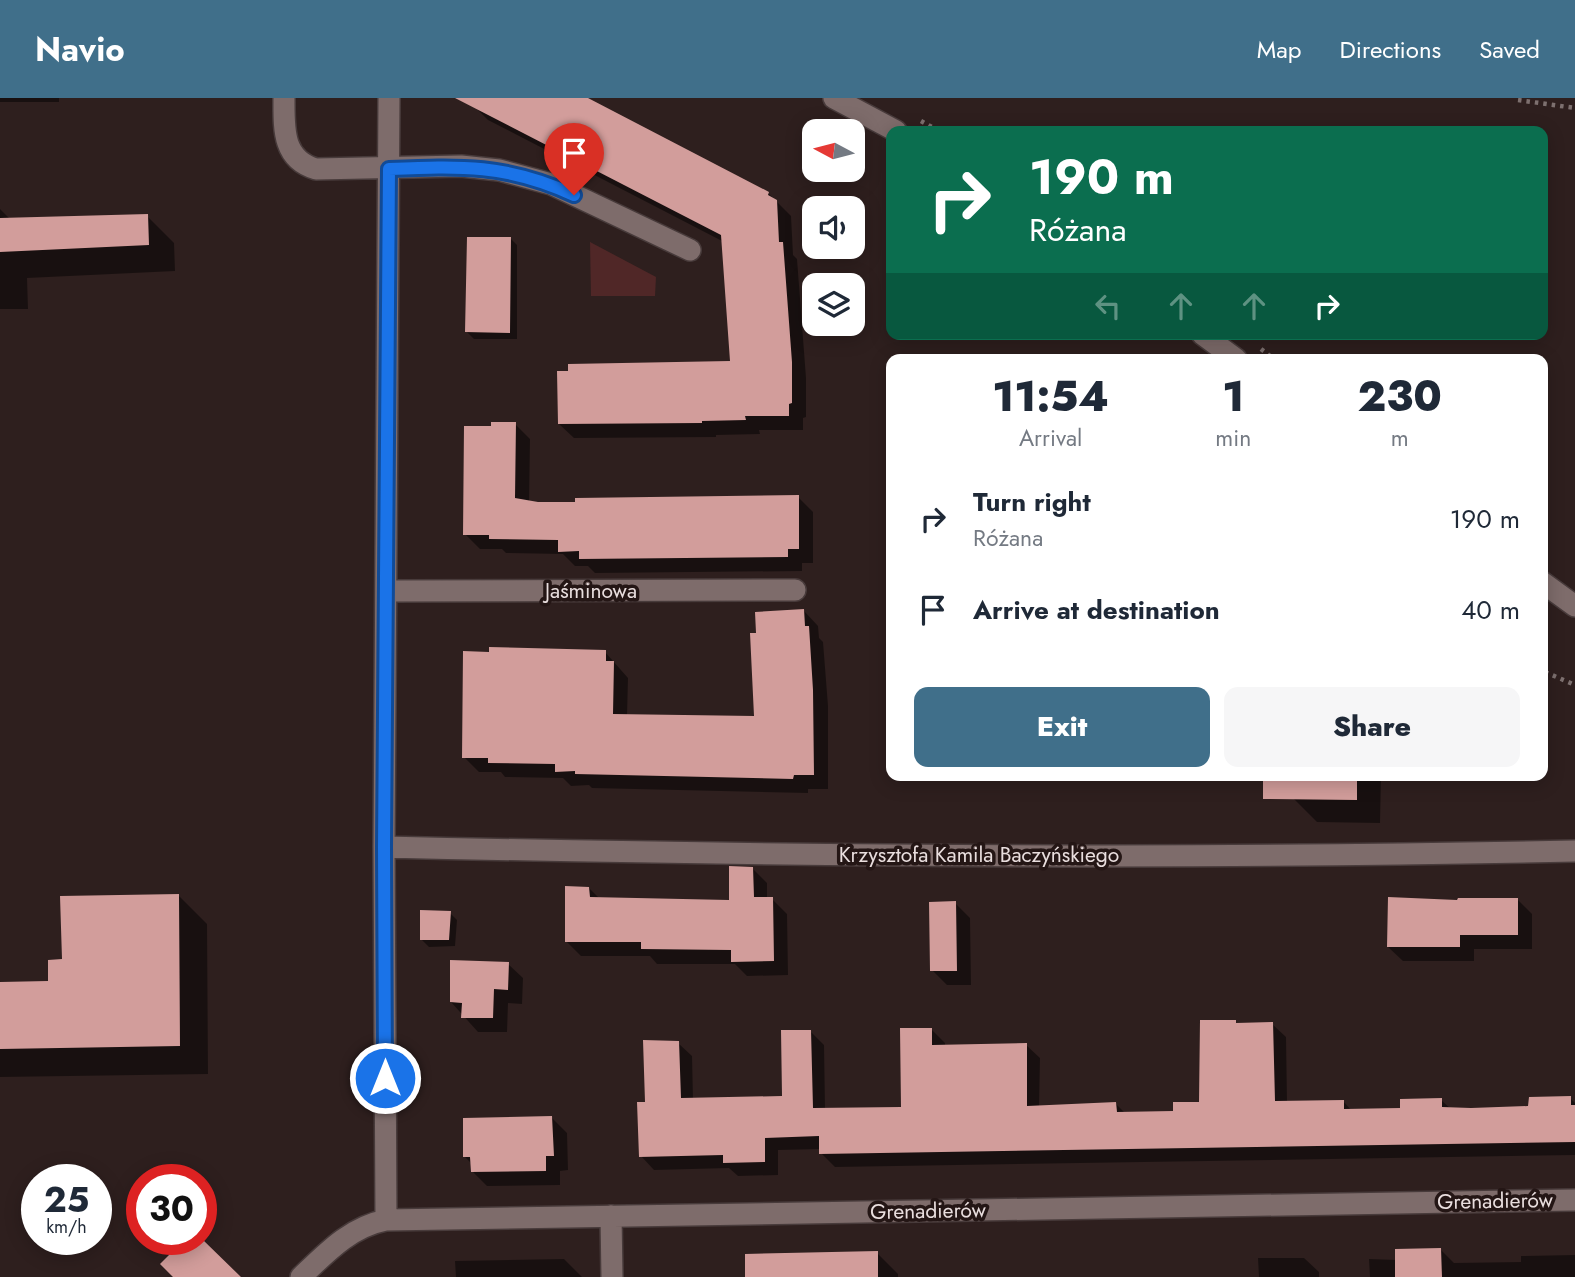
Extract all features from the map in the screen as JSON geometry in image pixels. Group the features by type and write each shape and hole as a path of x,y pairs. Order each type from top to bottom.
{"street":[{"path":"284,98 285,131 289,148 293,155 307,166 316,169 461,166 499,170 551,184 690,250"},
{"path":"386,1220 384,847 389,98"},
{"path":"834,98 887,126"},
{"path":"1210,340 1229,354"},
{"path":"1548,586 1575,606"},
{"name":"Jaśminowa","path":"387,591 795,590"},
{"name":"Krzysztofa Kamila Baczyńskiego","path":"384,847 906,855 1296,856 1575,851"},
{"name":"Grenadierów","path":"301,1277 343,1238 358,1229 386,1220 1575,1200"},
{"path":"611,1216 612,1277"}],"path":[{"path":"1518,100 1575,108"},
{"path":"1548,673 1575,685"}],"shaded area":[{"path":"590,242 656,277 655,296 591,296"}],"building":[{"path":"455,98 588,98 769,192 768,195 777,200 779,242 783,242 792,362 792,403 789,404 789,416 745,416 746,420 702,423 558,424 557,371 568,371 568,364 730,361 721,235"},
{"path":"148,214 149,245 0,252 0,218"},
{"path":"467,237 511,237 510,333 465,332"},
{"path":"491,422 516,422 515,498 538,502 575,502 575,498 799,495 799,549 788,549 788,557 579,559 579,551 558,552 558,540 489,539 489,535 463,535 464,426 491,426"},
{"path":"804,609 805,626 809,626 813,690 814,775 794,775 793,779 575,774 575,771 555,772 555,764 488,763 488,758 462,758 463,651 489,652 489,647 606,650 606,661 614,661 613,714 754,716 750,633 756,633 755,612"},
{"path":"1263,781 1357,781 1357,800 1263,799"},
{"path":"729,866 753,867 754,897 773,897 774,961 731,962 731,950 641,949 641,942 565,942 565,886 589,887 590,897 729,900"},
{"path":"179,894 180,1046 0,1049 0,982 48,981 48,960 62,959 60,896"},
{"path":"1388,897 1457,900 1518,898 1518,935 1460,935 1460,947 1387,947"},
{"path":"956,901 957,971 930,971 929,902"},
{"path":"420,910 451,911 449,940 420,940"},
{"path":"450,960 509,962 508,990 494,989 493,1018 461,1018 462,1003 450,1002"},
{"path":"1200,1020 1273,1022 1275,1101 1344,1100 1344,1109 1400,1108 1400,1099 1442,1098 1442,1107 1471,1108 1528,1106 1529,1097 1571,1096 1571,1105 1575,1105 1575,1142 819,1154 819,1136 765,1138 765,1162 723,1163 723,1155 639,1157 637,1102 645,1102 643,1040 679,1041 681,1098 782,1096 781,1030 811,1030 813,1108 901,1107 900,1028 932,1028 932,1045 1027,1043 1027,1106 1116,1102 1117,1112 1173,1111 1173,1102 1199,1102"},
{"path":"552,1116 554,1156 546,1156 546,1171 471,1172 470,1157 463,1157 463,1118"},
{"path":"1441,1248 1442,1277 1395,1277 1395,1249"},
{"path":"878,1251 878,1277 745,1277 745,1254"},
{"path":"217,1254 241,1277 173,1277 160,1264 169,1255"}],"route":[{"path":"385,1078 389,169 461,166 499,170 551,184 574,195"}]}
